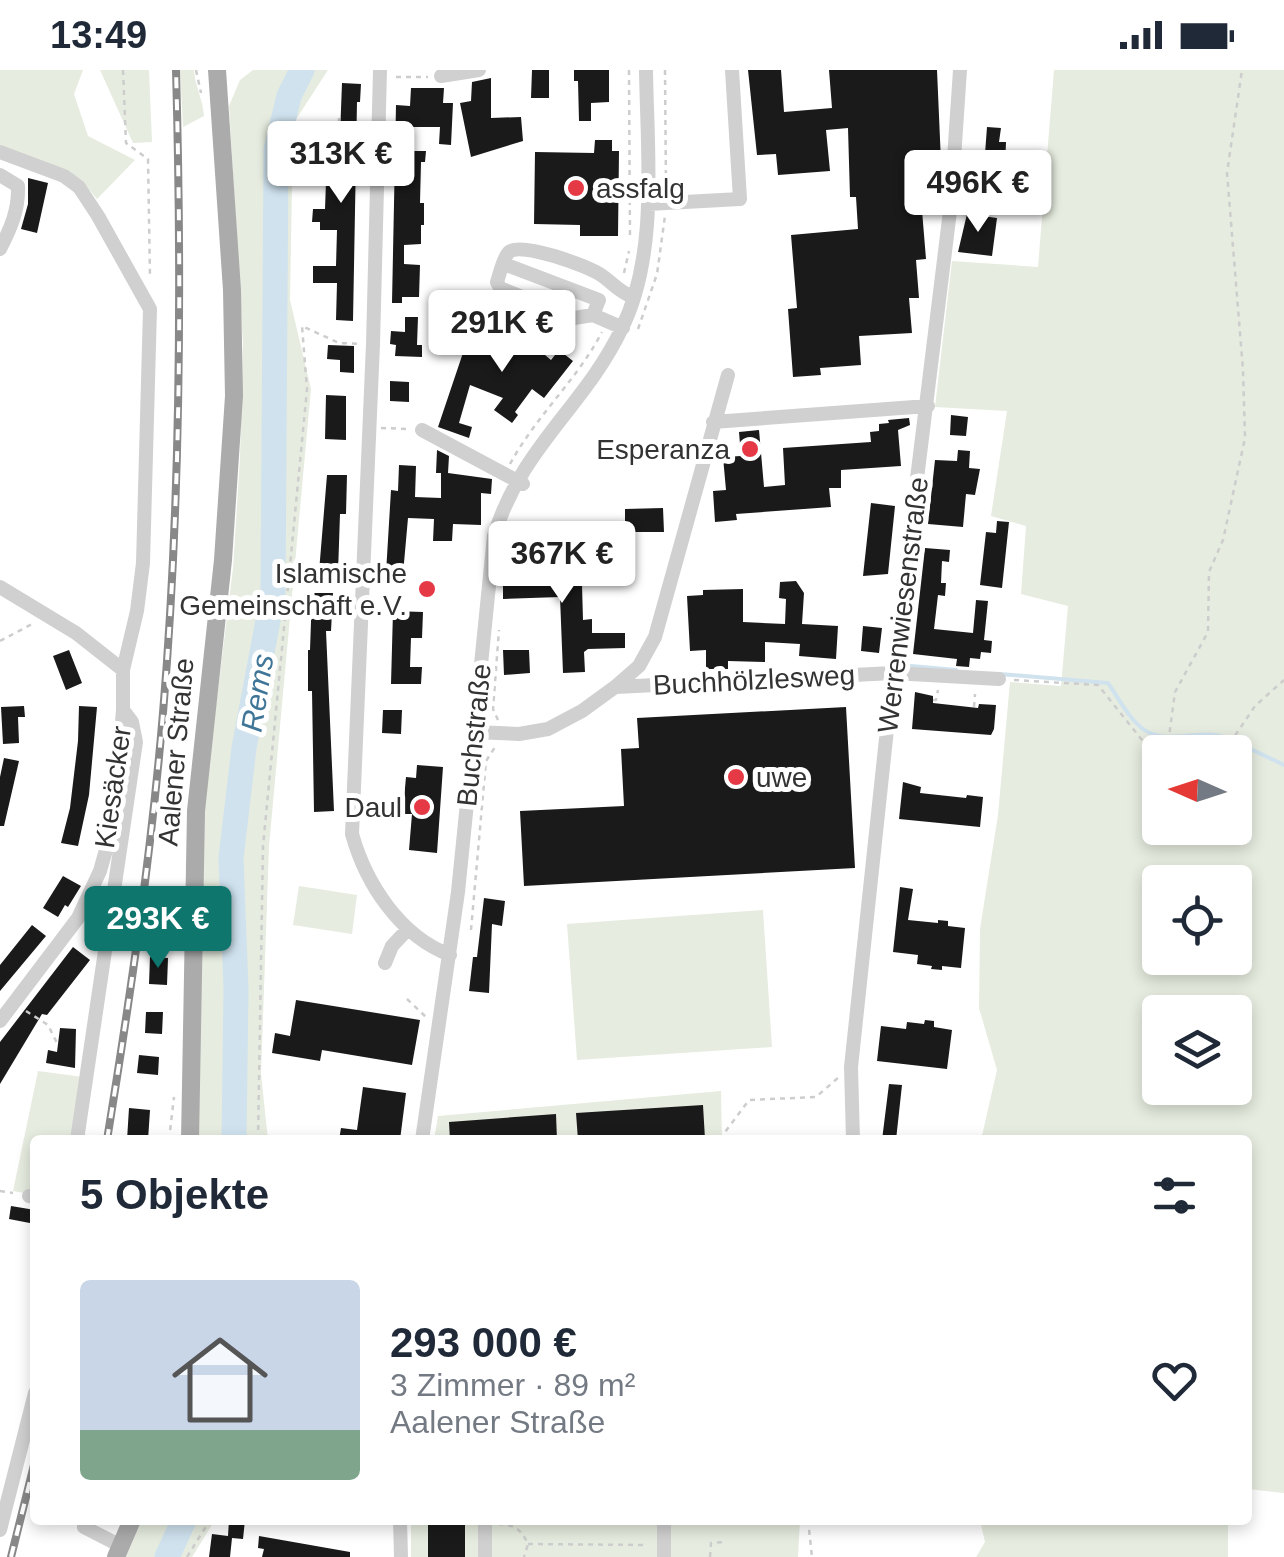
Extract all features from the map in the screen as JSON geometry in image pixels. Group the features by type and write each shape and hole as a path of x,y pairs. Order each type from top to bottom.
{"main road":[{"name":"Aalener Straße","path":"190,1135 196,811 223,560 234,396 232,290 217,70"},
{"path":"119,1551 130,1525"}],"street":[{"path":"440,76 479,70"},
{"name":"Buchstraße","path":"423,1135 450,956 494,536 504,504 623,328 634,297 648,204 646,70"},
{"path":"648,204 740,200 732,70"},
{"name":"Werrenwiesenstraße","path":"853,1135 851,1067 893,673 928,406 954,167 960,70"},
{"path":"380,73 370,428 352,834 366,873 383,900 408,929 431,948 450,956"},
{"path":"0,152 64,176 78,187 150,309"},
{"path":"0,176 18,186 19,199 0,249"},
{"path":"623,328 593,316 574,318 500,288 497,282 508,253 514,248 529,248 599,273 619,292 634,297"},
{"path":"504,264 599,300 593,316"},
{"name":"Kiesäcker","path":"0,1021 78,918 100,871 113,825 123,670 137,611 142,562 150,309"},
{"path":"474,732 520,734 548,729 582,711 639,666 655,637 728,375"},
{"path":"713,422 928,406"},
{"path":"422,430 520,482"},
{"path":"0,587 76,633 123,670"},
{"name":"Buchhölzlesweg","path":"615,686 893,673 999,680"},
{"path":"78,1135 136,742 132,722 123,710"},
{"path":"384,963 392,946 408,929"},
{"path":"0,1530 30,1413"},
{"path":"84,1525 119,1551"},
{"path":"400,1525 401,1557"},
{"path":"485,1525 485,1557"},
{"path":"664,1525 664,1551"}],"path":[{"path":"123,70 126,142 148,159 150,309"},
{"path":"196,70 206,103"},
{"path":"1169,735 1175,692 1208,632 1209,572 1223,540 1244,438 1228,173 1242,70"},
{"path":"380,73 440,76"},
{"path":"338,153 339,117"},
{"path":"258,1135 263,846 307,389 302,326 339,343 373,344"},
{"path":"370,428 422,430"},
{"path":"0,641 33,623 47,626"},
{"path":"999,680 1098,686 1142,740"},
{"path":"1235,735 1255,706 1284,680"},
{"path":"472,930 486,761 496,747"},
{"path":"408,999 439,1030"},
{"path":"14,1003 48,1025 58,1046"},
{"path":"725,1135 748,1100 816,1096 851,1067"},
{"path":"170,1135 176,1089"},
{"path":"0,1191 30,1196"},
{"path":"187,1557 207,1525"},
{"path":"508,1525 522,1532 528,1544 524,1557"},
{"path":"809,1525 812,1557"},
{"path":"710,1557 711,1543 724,1542"},
{"path":"528,1544 664,1551"}],"shaded area":[{"path":"0,70 83,70 74,94 88,136 135,160 97,199 83,182 0,146"},
{"path":"100,70 149,70 152,142 133,143"},
{"path":"180,70 194,70 204,116 183,127"},
{"path":"253,70 328,70 293,124 290,300 311,389 269,846 261,1074 267,1135 197,1135 203,811 233,568 240,458 243,344 229,106 240,80"},
{"path":"1054,70 1284,70 1284,1493 1252,1489 1252,1135 982,1135 997,1070 979,1008 980,929 998,815 1010,682 1061,686 1068,606 1021,594 1026,526 991,516 1007,411 935,407 952,261 1038,267"},
{"path":"299,886 357,895 352,934 293,925"},
{"path":"763,910 772,1047 577,1060 567,924"},
{"path":"38,1071 83,1077 75,1135 30,1135 30,1194 13,1191"},
{"path":"721,1091 722,1135 435,1135 438,1116"},
{"path":"140,1525 212,1525 192,1557 126,1557"},
{"path":"411,1525 800,1525 798,1557 411,1557"},
{"path":"981,1525 1228,1525 1228,1557 976,1557 985,1542"}],"building":[{"path":"532,70 549,70 549,98 531,98"},
{"path":"574,70 609,70 609,102 591,103 591,121 579,121"},
{"path":"748,70 781,70 784,112 832,108 829,70 937,70 942,185 920,186 926,259 916,260 919,298 909,298 912,333 859,336 861,365 820,368 821,375 793,377 788,309 797,308 791,235 858,229 856,197 850,197 848,128 826,130 830,171 778,175 776,154 757,155"},
{"path":"491,78 491,118 521,117 523,141 471,157 460,103 471,101 472,82"},
{"path":"342,83 361,84 357,102 353,321 336,320 337,283 313,283 313,266 336,266 337,230 320,230 320,222 312,222 313,209 325,209 326,182 311,182 311,169 319,170 319,162 339,162"},
{"path":"411,88 444,88 443,103 453,103 451,145 439,144 440,127 408,127 407,151 426,151 425,162 421,162 421,244 404,245 404,264 420,265 419,297 402,297 402,303 392,303 396,105 410,106"},
{"path":"987,127 1001,128 999,142 1006,142 1005,168 984,167"},
{"name":"assfalg","path":"595,140 612,140 612,151 619,151 618,236 580,236 580,225 534,224 535,152 594,153"},
{"path":"28,178 48,183 37,233 21,229 28,204"},
{"path":"967,214 997,218 992,256 958,252"},
{"path":"405,317 418,317 417,345 422,345 422,357 395,356 396,345 390,344 391,331 405,332"},
{"path":"504,321 551,360 559,350 573,361 544,398 532,389 512,423 494,410 503,398 470,385 459,423 472,427 469,438 438,427 468,338 481,348"},
{"path":"328,345 354,346 354,373 340,372 340,360 327,359"},
{"path":"390,381 409,382 409,402 390,401"},
{"path":"326,395 346,396 346,440 325,439"},
{"path":"951,415 968,417 966,436 950,435"},
{"path":"909,418 910,425 898,430 901,466 841,470 841,488 829,488 831,507 736,514 737,520 715,522 713,491 726,490 723,457 741,456 739,432 759,430 764,487 785,485 783,448 871,442 870,432 879,431 879,424"},
{"path":"437,450 449,456 448,473 492,479 491,494 481,493 481,525 453,524 452,541 433,541 434,519 408,518 403,574 386,573 391,490 398,491 399,465 416,466 415,497 441,498"},
{"path":"958,450 970,451 969,468 980,469 975,495 966,494 963,527 928,524 935,460 957,461"},
{"path":"327,475 347,475 346,514 340,514 338,573 319,572"},
{"path":"871,503 895,506 888,574 863,576"},
{"path":"663,508 664,532 625,532 625,509"},
{"path":"997,521 1009,522 1002,588 980,585 986,532 996,533"},
{"path":"527,548 528,584 560,583 559,551 581,550 583,620 592,619 592,633 625,633 625,648 588,649 584,652 585,672 563,673 560,597 503,599 503,585 508,585 507,549"},
{"path":"925,548 950,550 949,562 942,561 945,596 938,595 934,629 973,633 976,600 988,601 984,640 992,641 991,653 981,652 980,659 970,658 969,667 956,666 957,659 913,654"},
{"path":"796,581 804,593 802,624 838,626 836,659 799,656 800,644 765,642 765,662 728,661 728,669 706,669 706,650 690,651 687,596 703,595 703,590 743,589 743,622 785,624 786,599 779,598 780,582"},
{"path":"312,593 333,593 331,631 326,631 334,811 314,812 312,691 308,691"},
{"path":"393,611 423,612 422,638 411,638 410,667 422,667 421,684 391,684"},
{"path":"863,626 882,628 879,653 861,651"},
{"path":"69,650 82,683 66,690 53,656"},
{"path":"503,650 529,650 530,673 504,675"},
{"path":"915,692 933,696 933,703 978,708 979,704 996,705 991,735 912,729"},
{"path":"24,706 25,717 18,717 19,743 3,744 1,707"},
{"path":"79,706 97,707 89,795 78,846 61,843 70,808"},
{"name":"uwe","path":"846,707 855,868 524,886 520,811 624,806 621,749 639,748 637,718"},
{"path":"383,710 402,710 401,734 382,733"},
{"path":"4,758 19,761 4,826 0,826 0,777"},
{"name":"Daul","path":"417,765 443,767 437,853 409,850 412,814 404,814 406,777 416,778"},
{"path":"903,782 921,787 920,793 983,797 980,827 899,819"},
{"path":"63,876 81,886 58,917 43,908"},
{"path":"900,887 913,889 908,920 948,921 948,926 965,928 961,968 931,969 932,966 917,964 918,955 893,952"},
{"path":"484,898 505,901 502,926 492,924 489,993 469,991"},
{"path":"32,925 46,936 0,991 0,965"},
{"path":"73,947 90,960 47,1015 42,1014 0,1084 0,1042"},
{"path":"150,957 168,958 167,985 149,984"},
{"path":"296,1000 420,1020 412,1065 322,1050 320,1061 272,1053 275,1033 290,1036"},
{"path":"146,1012 163,1012 162,1034 145,1033"},
{"path":"925,1020 934,1021 934,1027 952,1030 947,1069 877,1061 881,1026 906,1029 907,1022 924,1024"},
{"path":"60,1028 76,1029 75,1068 46,1063 48,1050 57,1052"},
{"path":"139,1055 159,1057 158,1075 137,1073"},
{"path":"889,1084 902,1085 897,1135 883,1135"},
{"path":"363,1087 406,1093 401,1135 340,1135 341,1128 357,1130"},
{"path":"703,1105 705,1135 578,1135 576,1113"},
{"path":"129,1108 150,1110 148,1135 127,1135"},
{"path":"556,1114 557,1135 450,1135 449,1122"},
{"path":"11,1206 30,1209 30,1223 9,1219"},
{"path":"229,1525 244,1525 243,1539 232,1538 230,1557 209,1557 212,1534 228,1536"},
{"path":"428,1525 465,1525 465,1557 428,1557"},
{"path":"259,1536 350,1552 350,1557 262,1557 264,1549 258,1548"}],"waterway":[{"name":"Rems","path":"234,1135 236,989 231,858 244,748 273,594 276,150 289,96 302,70"},
{"path":"911,666 956,670"},
{"path":"1000,674 1108,683 1133,720 1158,735"},
{"path":"1197,735 1214,735"},
{"path":"1252,750 1284,765"},
{"name":"Rems","path":"167,1557 182,1525"}],"railway":[{"path":"108,1135 146,874 169,633 178,392 176,70"},
{"path":"11,1557 30,1481"}],"place":[{"name":"assfalg","path":"576,188"},
{"name":"Esperanza","path":"750,449"},
{"name":"Islamische Gemeinschaft e.V.","path":"427,589"},
{"name":"uwe","path":"736,777"},
{"name":"Daul","path":"422,807"}]}
